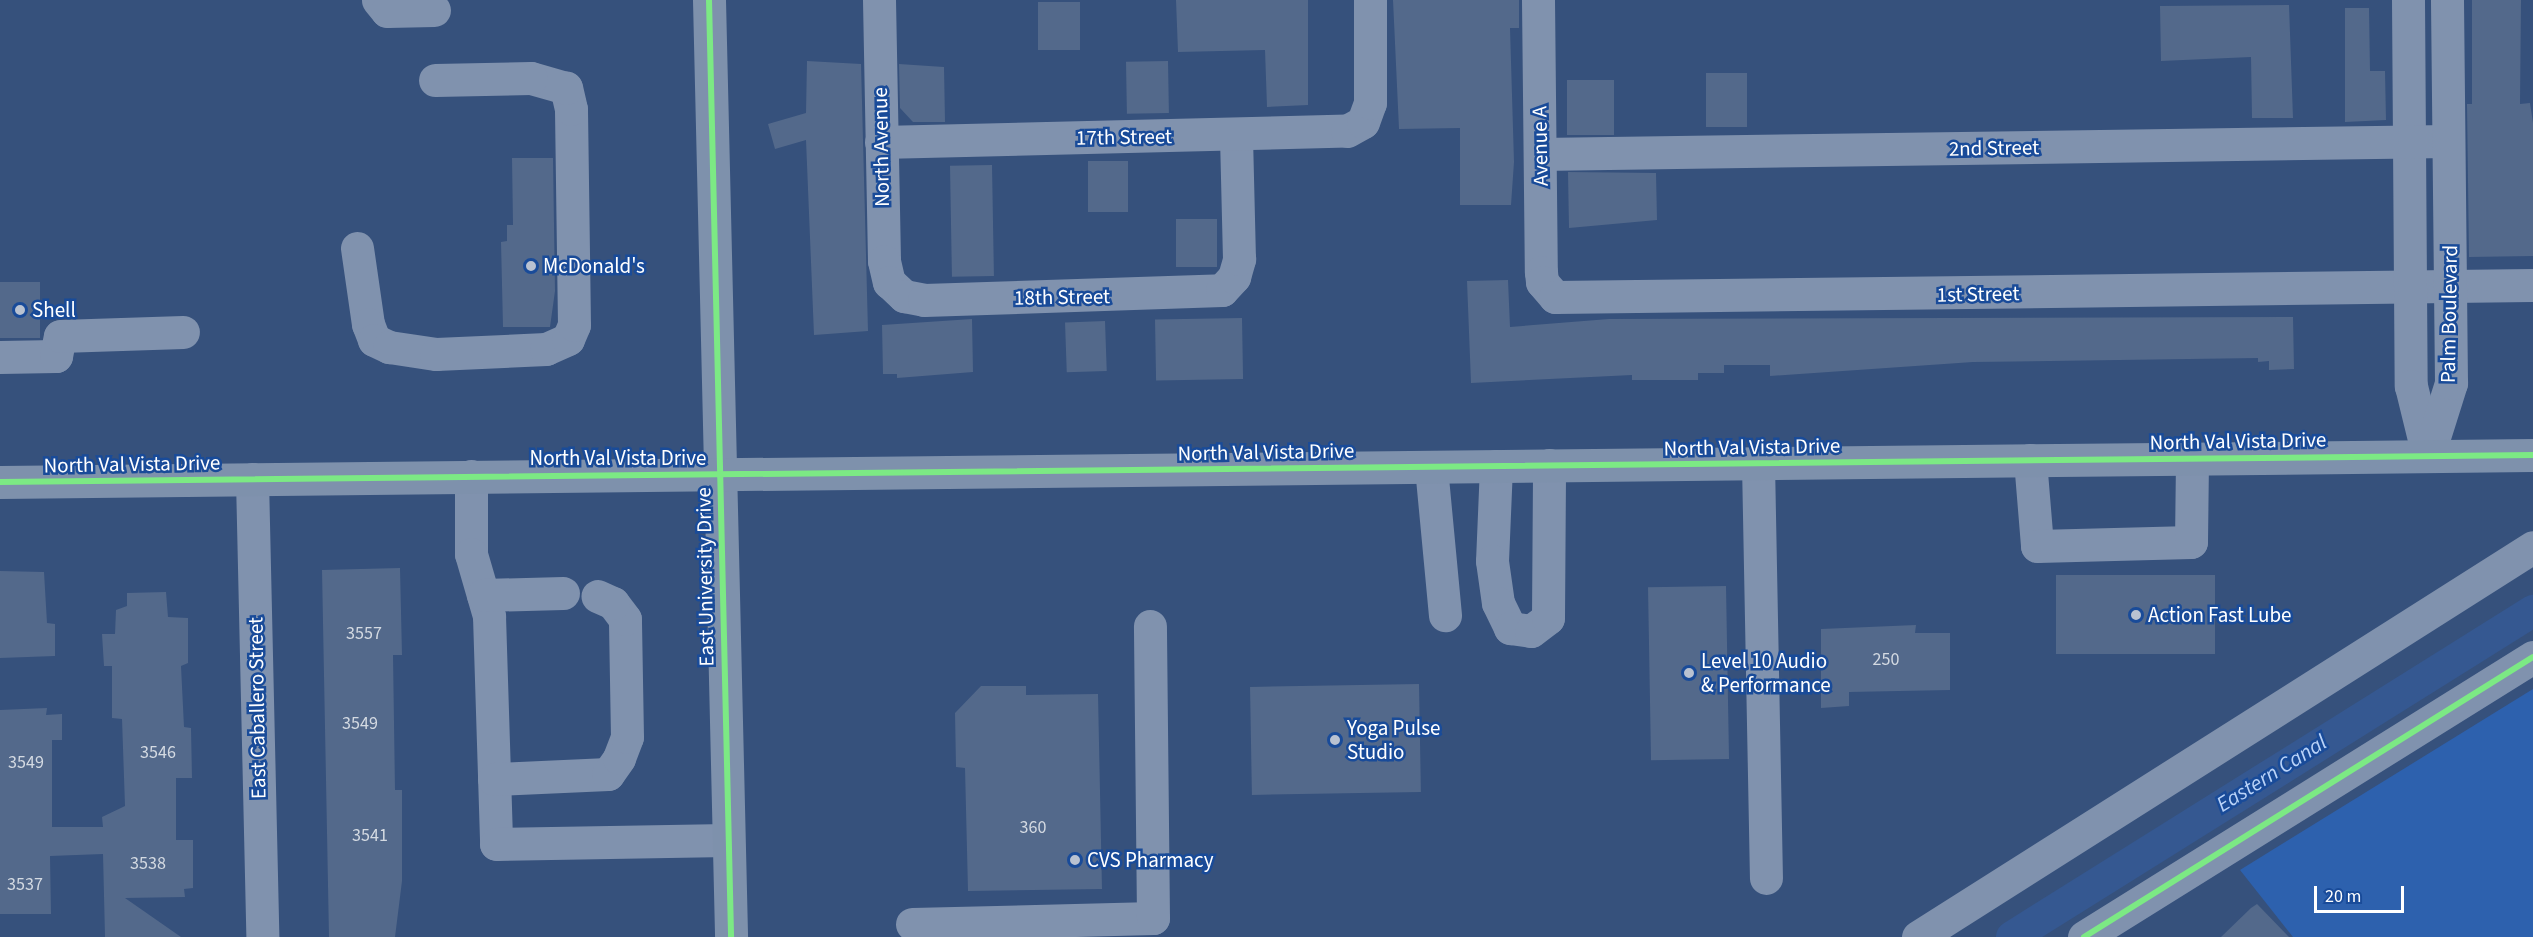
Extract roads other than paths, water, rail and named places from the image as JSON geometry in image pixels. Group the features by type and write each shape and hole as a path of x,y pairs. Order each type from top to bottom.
{"main road":[{"name":"East University Drive","path":"709,0 730,937"},
{"name":"North Val Vista Drive","path":"0,483 720,473 2533,455"}],"street":[{"path":"378,0 387,11 434,10"},
{"name":"North Avenue","path":"879,0 884,261 895,291"},
{"name":"17th Street","path":"881,142 1337,133 1363,122 1372,94 1370,0"},
{"name":"Avenue A","path":"1538,0 1542,272 1547,291"},
{"name":"Palm Boulevard","path":"2408,0 2411,143 2411,386 2428,456"},
{"name":"Palm Boulevard","path":"2428,456 2451,383 2447,0"},
{"path":"357,248 365,299 379,325 395,334 469,336 488,350 546,349 568,339 574,325 571,109 566,88 552,82 435,80"},
{"name":"18th Street","path":"895,291 924,300 1201,294 1230,285 1239,259 1236,134"},
{"name":"2nd Street","path":"1540,154 2448,141"},
{"name":"1st Street","path":"1547,291 1566,299 2411,289 2533,285"},
{"path":"0,357 56,356 60,336 183,332"},
{"path":"2030,460 2037,546 2191,542 2192,458"},
{"path":"1758,463 1766,878"},
{"path":"1496,466 1492,561 1498,603 1510,628 1531,631 1548,618 1549,465"},
{"path":"1431,467 1445,615"},
{"path":"471,476 471,554 489,616 496,844 727,840"},
{"name":"East Caballero Street","path":"252,479 262,937"},
{"path":"1918,937 2533,547"},
{"path":"483,596 563,593"},
{"path":"494,779 608,774 619,758 627,737 626,620 613,603 597,596"},
{"path":"912,924 1153,928 1150,626"},
{"path":"2084,937 2533,657"}],"waterway":[{"name":"Eastern Canal","path":"2012,937 2533,611"}],"place":[{"name":"McDonald's","path":"531,266"},
{"name":"Shell","path":"20,310"},
{"name":"Action Fast Lube","path":"2136,615"},
{"name":"Level 10 Audio & Performance","path":"1689,673"},
{"name":"Yoga Pulse Studio","path":"1335,740"},
{"name":"CVS Pharmacy","path":"1075,860"}]}
